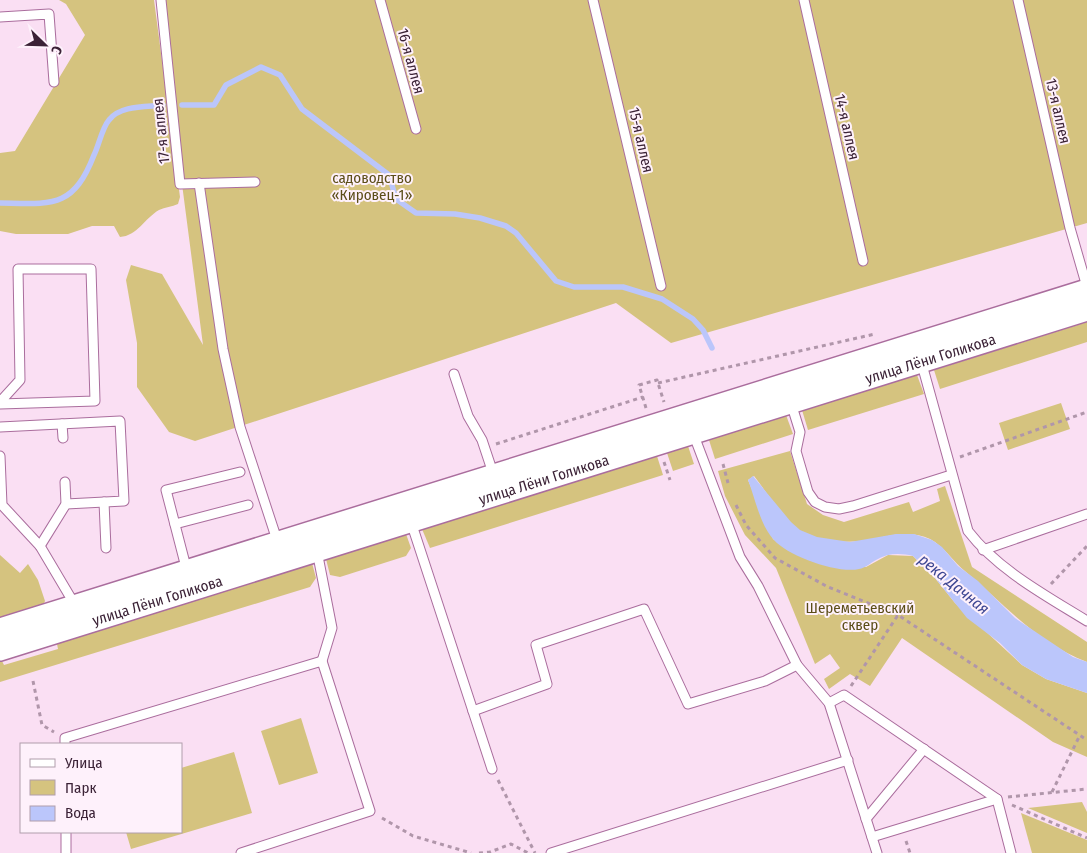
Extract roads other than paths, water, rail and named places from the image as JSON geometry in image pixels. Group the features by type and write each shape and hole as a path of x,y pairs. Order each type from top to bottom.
{"street":[{"name":"улица Лёни Голикова","path":"918,353 1087,288"},
{"name":"улица Лёни Голикова","path":"0,650 187,571 314,542 918,353 1087,310"},
{"name":"улица Лёни Голикова","path":"0,629 79,615 280,551"}],"lane":[{"name":"17-я аллея","path":"161,0 180,184 255,182"},
{"name":"16-я аллея","path":"380,0 416,129"},
{"name":"15-я аллея","path":"593,0 662,286"},
{"name":"14-я аллея","path":"804,0 863,261"},
{"name":"13-я аллея","path":"1018,0 1070,228 1087,288"},
{"path":"0,17 49,14 54,82"},
{"path":"198,183 223,349 240,427 280,551"},
{"path":"18,269 91,269 95,400 0,403 20,380 18,269"},
{"path":"918,353 968,531 983,550 1042,594 1087,621"},
{"path":"454,374 468,416 482,440 496,484"},
{"path":"788,394 800,432 796,451 808,492 815,502 825,507 839,509 853,506 951,475"},
{"path":"0,427 120,421 124,501 66,504"},
{"path":"62,424 63,438"},
{"path":"690,424 740,557 758,586 797,665 829,702 877,853"},
{"path":"0,456 2,505 40,546 79,615"},
{"path":"187,571 166,490 240,472"},
{"path":"40,546 66,504 65,482"},
{"path":"104,502 106,548"},
{"path":"175,524 248,505"},
{"path":"408,512 492,769"},
{"path":"983,550 1087,514"},
{"path":"241,853 370,811 322,661 332,628 314,542"},
{"path":"473,711 547,684 536,646 644,609 688,704 765,681 797,665"},
{"path":"65,741 322,661"},
{"path":"829,702 844,695 999,798 1011,853"},
{"path":"866,819 924,749"},
{"path":"552,853 848,760"},
{"path":"872,837 999,798"},
{"path":"66,833 66,853"}],"water":[{"name":"река Дачная","path":"753,476 791,522 800,530 817,537 850,542 896,534 914,534 932,540 942,547 958,566 978,581 1015,618 1073,657 1087,662 1087,693 1046,679 1022,665 1000,643 967,618 935,578 913,556 890,555 864,568 850,570 827,566 790,552 774,540 761,519 748,480"}],"waterway":[{"name":"река Дачная","path":"182,105 214,105 226,85 261,67 280,75 302,109 389,175 396,199 416,213 455,214 480,218 506,226 516,233 556,281 574,287 623,287 662,299 693,319 703,330 712,348"},
{"name":"река Дачная","path":"0,203 34,204 59,200 69,194 86,173 104,127 114,115 127,109 163,105"}],"park label":[{"name":"садоводство «Кировец-1»","path":"372,186"},
{"name":"Шереметьевский сквер","path":"860,616"}]}
